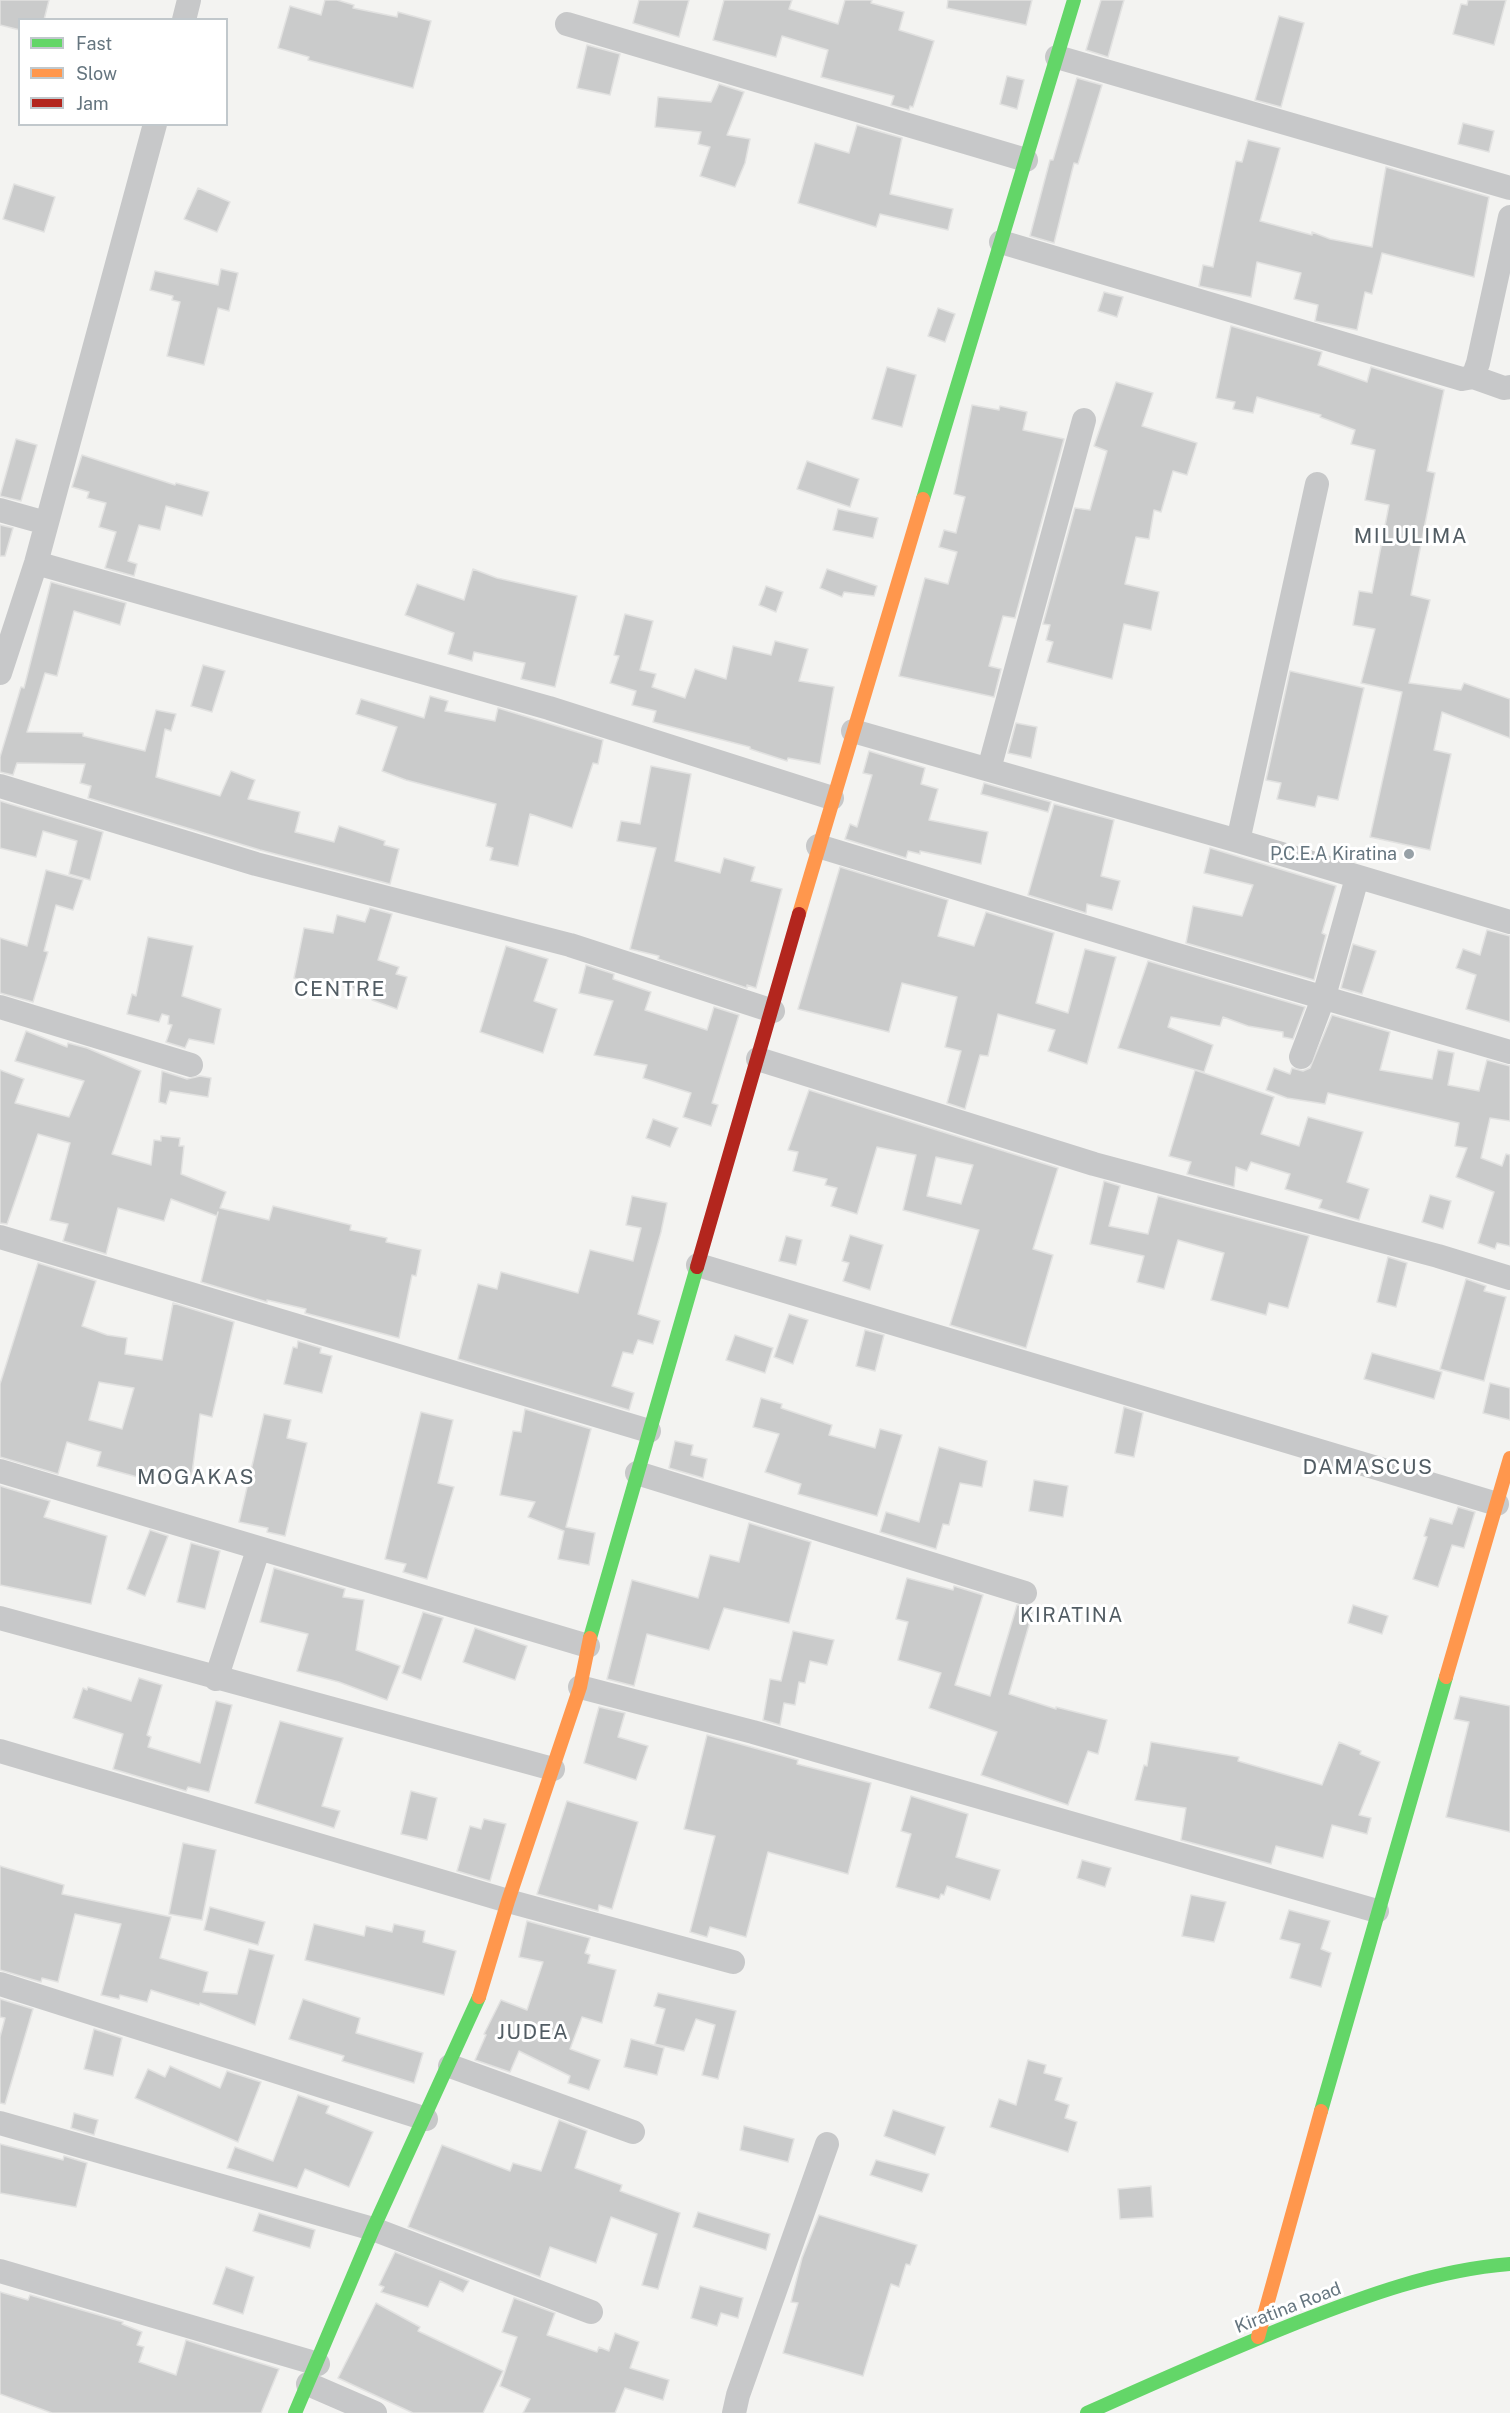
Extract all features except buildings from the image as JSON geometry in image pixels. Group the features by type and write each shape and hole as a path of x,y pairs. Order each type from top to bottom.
{"street":[{"path":"184,18 189,0"},
{"path":"295,2413 373,2229 426,2119 478,2001 508,1901 580,1687 588,1646 637,1473 773,1011 832,798 1074,0"},
{"path":"567,24 1026,160"},
{"path":"1057,57 1510,188"},
{"path":"0,673 36,563 154,126"},
{"path":"1473,377 1510,217"},
{"path":"1001,242 1462,379 1473,377 1504,388 1510,387"},
{"path":"989,769 1084,420"},
{"path":"1238,841 1317,484"},
{"path":"0,510 46,523"},
{"path":"36,563 549,708 832,798"},
{"path":"853,731 1238,841 1510,922"},
{"path":"0,786 256,864 570,945 773,1011"},
{"path":"818,846 1156,949 1324,996 1510,1052"},
{"path":"1300,1058 1324,996 1357,878"},
{"path":"0,1007 192,1065"},
{"path":"758,1059 1094,1164 1510,1278"},
{"path":"0,1238 649,1431"},
{"path":"698,1265 1497,1504"},
{"path":"1258,2337 1377,1911 1510,1458"},
{"path":"0,1471 258,1550 588,1646"},
{"path":"637,1473 1025,1593"},
{"path":"216,1679 258,1550"},
{"path":"0,1618 216,1679 553,1769"},
{"path":"580,1687 753,1732 1377,1911"},
{"path":"0,1751 508,1901 733,1962"},
{"path":"0,1984 426,2119"},
{"path":"450,2066 633,2132"},
{"path":"0,2123 373,2229 591,2312"},
{"path":"734,2413 738,2395 827,2144"},
{"name":"Kiratina Road","path":"1087,2413 1258,2337 1415,2280 1475,2266 1510,2264"},
{"path":"0,2271 313,2374 375,2413"}],"traffic: fast":[{"path":"923,499 1074,0"},
{"path":"590,1638 697,1267"},
{"path":"1321,2111 1446,1677"},
{"path":"295,2413 373,2229 479,1997"},
{"path":"1087,2413 1165,2378 1348,2303 1428,2278 1510,2264"}],"traffic: slow":[{"path":"799,914 923,499"},
{"path":"1446,1677 1510,1458"},
{"path":"479,1997 508,1901 580,1687 590,1638"},
{"path":"1258,2337 1321,2111"}],"traffic: jam":[{"path":"697,1267 799,914"}],"place":[{"name":"P.C.E.A Kiratina","path":"1409,854"}],"district":[{"name":"MILULIMA","path":"1411,537"},
{"name":"CENTRE","path":"340,990"},
{"name":"DAMASCUS","path":"1368,1468"},
{"name":"MOGAKAS","path":"196,1478"},
{"name":"KIRATINA","path":"1072,1616"},
{"name":"JUDEA","path":"533,2033"}]}
